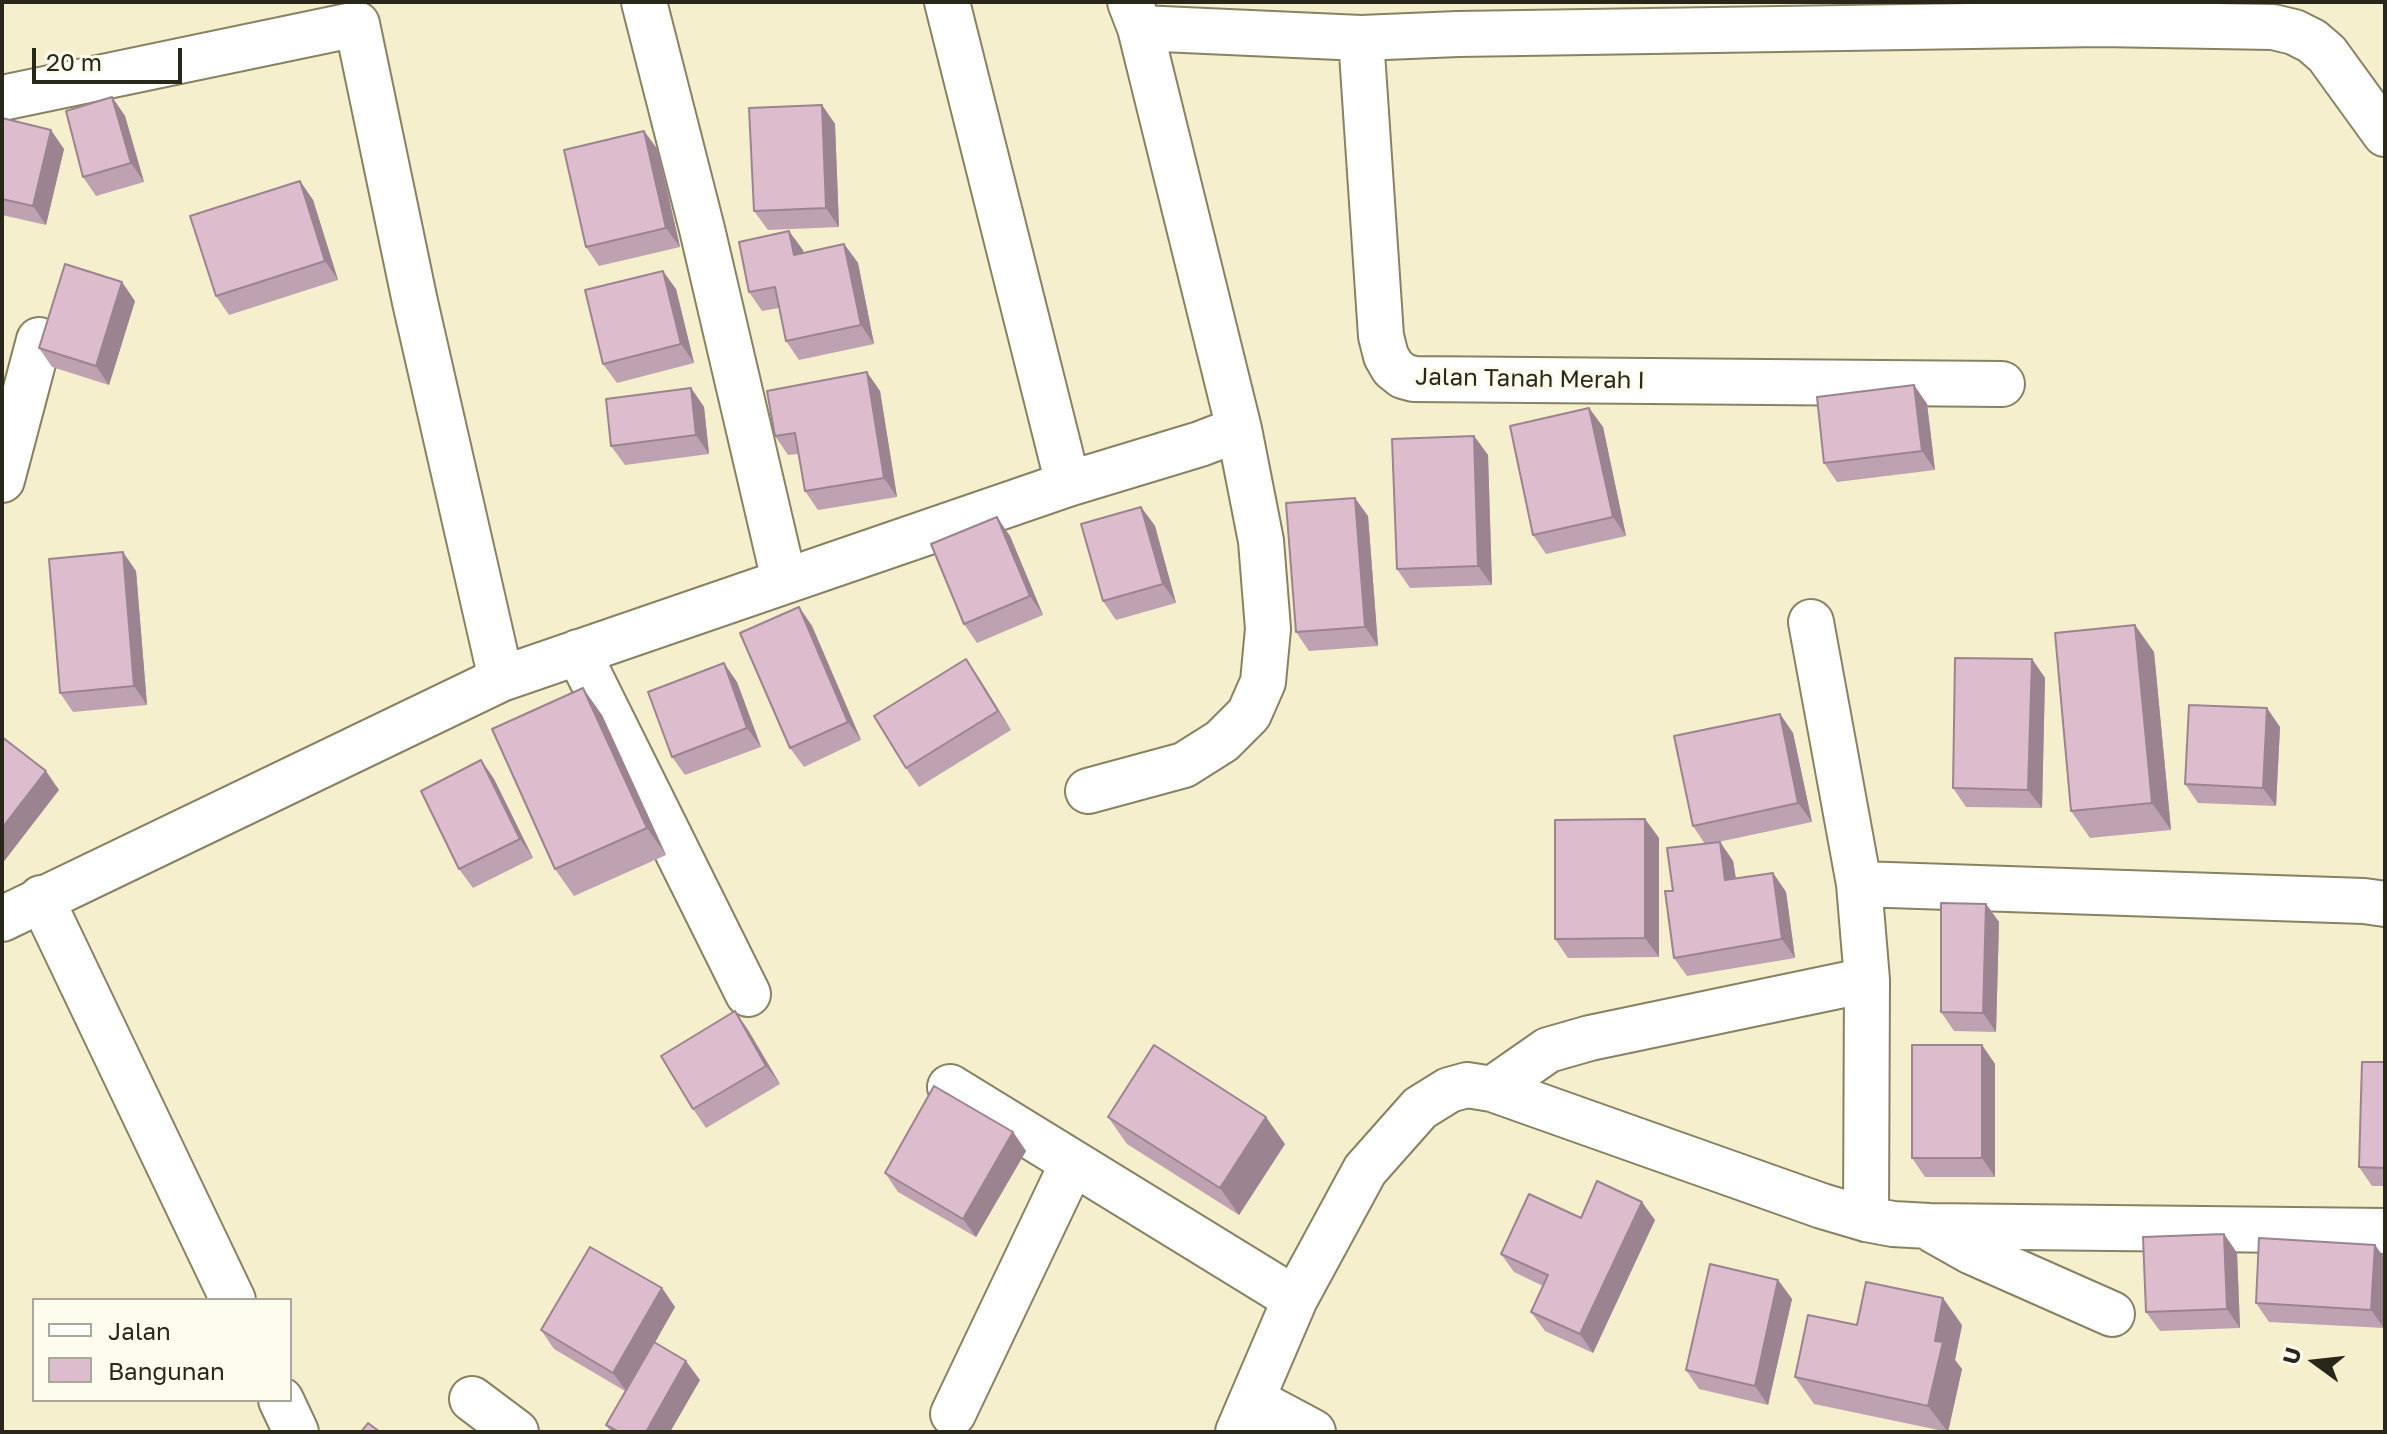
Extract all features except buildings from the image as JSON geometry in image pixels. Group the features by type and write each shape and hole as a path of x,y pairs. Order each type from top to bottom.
{"street":[{"path":"644,2 702,229 784,580"},
{"path":"947,2 1068,484"},
{"path":"1088,791 1184,765 1222,741 1249,714 1263,682 1268,629 1261,541 1239,429 1135,15 1361,38 1461,18 1828,15 2273,27 2286,17 2327,54 2385,134"},
{"path":"2,98 357,24 415,302 501,679"},
{"name":"Jalan Tanah Merah I","path":"1361,38 1381,336 1386,356 1393,368 1403,376 1430,379 2002,384"},
{"path":"2,480 39,340"},
{"path":"2,919 501,679 784,580 1239,429"},
{"path":"1811,622 1859,884 1867,980 1866,1219"},
{"path":"578,652 748,994"},
{"path":"1859,884 2385,904"},
{"path":"41,898 232,1298"},
{"path":"1492,1089 1548,1050 1590,1038 1867,980"},
{"path":"1313,1432 1246,1416 1295,1299 1365,1170 1420,1108 1449,1090 1467,1085 1492,1089 1866,1219 1929,1226 2385,1231"},
{"path":"950,1087 1295,1299"},
{"path":"953,1414 1072,1164"},
{"path":"1929,1226 1972,1252 2112,1314"},
{"path":"472,1399 516,1432"},
{"path":"282,1402 296,1432"}]}
